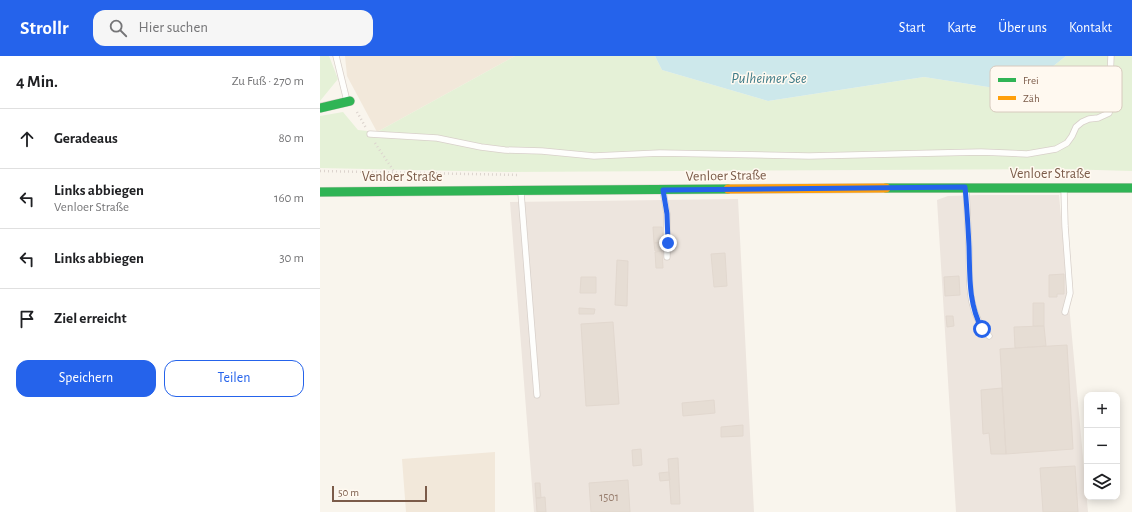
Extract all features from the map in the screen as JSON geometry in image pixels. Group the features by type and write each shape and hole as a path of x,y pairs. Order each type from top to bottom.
{"main road":[{"path":"320,108 349,101"},
{"name":"Venloer Straße","path":"320,192 965,187 1132,188"}],"lane":[{"path":"336,56 349,101"},
{"path":"1111,56 1111,66"},
{"path":"370,134 437,138 481,147 506,150 542,151 594,156 660,153 809,156 981,152 1027,154 1056,149 1067,143 1076,127 1082,122 1089,119 1098,118 1109,112"},
{"path":"965,187 968,219 970,295 979,323 982,329 989,336"},
{"path":"1064,188 1070,292 1065,312"},
{"path":"663,190 667,214 667,257"},
{"path":"520,191 537,395"}],"shaded area":[{"path":"345,56 515,56 377,132 347,76"},
{"path":"1059,195 1084,468 1084,500 1087,500 1088,512 956,512 937,200 948,196"},
{"path":"738,199 754,512 534,512 510,202"},
{"path":"495,452 495,512 406,512 402,459"}],"green space":[{"path":"320,56 329,56 338,79 320,101"},
{"path":"515,56 655,56 662,70 768,101 924,77 990,87 990,112 1122,112 1122,66 1053,66 1066,56 1132,56 1132,171 1061,169 507,172 320,168 320,116 343,112 358,130 377,132"}],"water":[{"name":"Pulheimer See","path":"655,56 1066,56 1053,66 990,66 990,87 924,77 768,101 662,70"}],"building":[{"path":"653,227 662,227 663,242 654,243"},
{"path":"662,242 661,251 655,251 654,243"},
{"path":"662,251 663,268 656,268 655,252"},
{"path":"725,253 727,286 714,287 711,254"},
{"path":"617,260 628,261 627,306 615,305"},
{"path":"1064,274 1064,294 1057,294 1057,297 1049,297 1049,275"},
{"path":"959,276 960,295 945,296 944,277"},
{"path":"581,277 596,277 596,293 580,293"},
{"path":"1033,303 1044,303 1044,326 1033,326"},
{"path":"579,308 595,309 594,314 579,314"},
{"path":"946,316 953,316 954,326 947,327"},
{"path":"613,322 619,404 586,406 581,324"},
{"path":"1044,326 1046,346 1015,348 1014,327"},
{"path":"1067,345 1073,449 1006,454 1000,349"},
{"path":"1002,388 1006,454 991,454 989,433 983,434 981,390"},
{"path":"714,400 715,413 683,416 682,403"},
{"path":"743,425 743,436 721,437 721,427"},
{"path":"641,449 642,465 633,466 632,450"},
{"path":"678,458 680,504 671,504 668,459"},
{"path":"1075,466 1078,512 1043,512 1040,468"},
{"path":"669,472 670,480 660,481 659,473"},
{"path":"628,480 630,512 591,512 589,483"},
{"path":"535,483 540,483 541,498 536,498"},
{"path":"545,497 546,512 537,512 536,498"}],"traffic: fast":[{"path":"320,108 350,101"},
{"path":"886,188 1132,188"},
{"path":"320,192 728,189"}],"traffic: slow":[{"path":"728,189 886,188"}],"route":[{"path":"668,243 667,214 663,190 965,187 968,219 970,295 974,311 982,329"}]}
